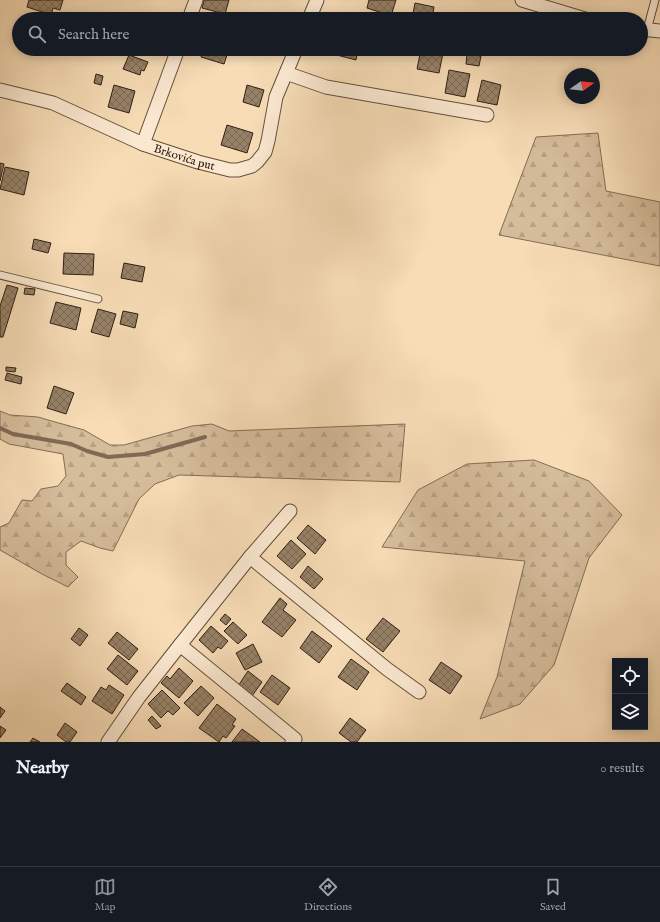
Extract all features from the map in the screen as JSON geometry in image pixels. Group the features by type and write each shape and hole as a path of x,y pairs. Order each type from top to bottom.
{"street":[{"path":"192,12 196,0"},
{"path":"312,12 317,0"},
{"path":"522,0 562,12"},
{"path":"648,30 660,31"},
{"path":"144,144 175,56"},
{"name":"Brkovića put","path":"0,90 53,103 144,144 198,162 230,170 238,170 252,166 265,152 276,97 293,56"},
{"path":"286,73 326,87 487,115"},
{"path":"108,742 140,697 250,557 290,511"},
{"path":"250,557 387,669 419,692"},
{"path":"180,646 295,739 292,742"}],"lane":[{"path":"648,18 655,0"},
{"path":"0,275 98,299"}],"green space":[{"path":"598,133 606,191 660,202 660,266 499,235 536,137"},
{"path":"0,411 10,415 38,417 84,430 110,445 124,445 192,426 212,424 229,431 405,424 400,482 179,475 155,484 139,499 113,551 81,541 66,552 66,565 78,577 68,587 0,550 0,527 9,523 22,500 32,501 41,489 58,486 66,476 63,454 9,444 0,439"},
{"path":"534,460 589,481 622,515 589,558 554,665 520,704 480,719 497,677 525,561 382,547 418,490 467,464"}],"building":[{"path":"29,0 63,0 60,10 53,8 52,12 42,12 27,7"},
{"path":"204,0 229,0 226,12 217,12 202,8"},
{"path":"369,0 396,0 392,12 379,12 367,8"},
{"path":"415,3 434,7 433,12 413,12"},
{"path":"129,56 148,62 144,71 141,70 140,75 123,69"},
{"path":"201,56 227,56 224,64"},
{"path":"341,56 357,56 356,60"},
{"path":"420,56 442,56 439,73 417,69"},
{"path":"467,56 481,56 479,66 466,64"},
{"path":"449,70 470,74 465,97 445,93"},
{"path":"96,74 103,76 101,85 94,83"},
{"path":"482,80 501,85 497,105 477,101"},
{"path":"114,85 135,91 129,113 108,107"},
{"path":"247,85 264,90 259,107 243,102"},
{"path":"227,125 253,133 247,153 221,145"},
{"path":"0,163 4,164 0,181"},
{"path":"5,167 29,172 24,195 0,189"},
{"path":"34,239 51,243 48,253 32,249"},
{"path":"64,253 94,254 93,275 63,274"},
{"path":"124,263 145,267 142,282 121,278"},
{"path":"7,285 18,288 3,337 0,337 0,306"},
{"path":"25,288 35,289 34,295 24,294"},
{"path":"56,302 81,308 76,330 50,323"},
{"path":"98,309 116,314 109,337 91,332"},
{"path":"123,311 138,314 135,328 120,324"},
{"path":"6,367 16,368 15,372 6,371"},
{"path":"7,373 22,377 21,384 5,380"},
{"path":"54,386 74,393 66,414 47,408"},
{"path":"308,525 326,540 315,554 297,538"},
{"path":"291,540 306,554 292,569 277,556"},
{"path":"308,566 323,579 314,589 300,577"},
{"path":"280,598 287,604 283,610 296,620 282,637 262,622"},
{"path":"225,614 231,619 226,625 220,620"},
{"path":"383,618 400,631 383,652 366,639"},
{"path":"233,622 247,635 238,644 224,631"},
{"path":"211,626 228,641 221,649 218,647 213,653 199,640"},
{"path":"79,628 88,635 80,646 71,639"},
{"path":"312,631 332,646 319,663 300,648"},
{"path":"117,632 138,649 129,660 108,643"},
{"path":"253,644 262,662 245,670 236,653"},
{"path":"118,655 138,671 127,685 107,669"},
{"path":"351,659 369,672 357,690 338,677"},
{"path":"441,662 462,676 450,694 429,680"},
{"path":"179,668 193,681 179,698 161,683 167,676 170,679"},
{"path":"248,671 262,682 252,696 238,686"},
{"path":"272,675 290,688 278,705 260,692"},
{"path":"67,683 86,697 81,705 61,691"},
{"path":"109,685 124,695 112,714 92,701 101,687 106,690"},
{"path":"201,686 214,698 198,716 184,703"},
{"path":"162,690 180,708 173,715 168,711 161,718 148,704"},
{"path":"217,704 236,719 232,725 235,726 226,738 223,736 219,742 199,728"},
{"path":"0,707 5,711 0,718"},
{"path":"152,716 161,726 156,729 148,720"},
{"path":"350,718 366,730 357,742 351,742 339,733"},
{"path":"65,723 77,732 70,742 66,742 57,735"},
{"path":"0,726 6,730 0,738"},
{"path":"242,729 260,742 232,742"},
{"path":"33,738 40,742 30,742"}],"waterway":[{"path":"0,428 13,434 71,444 87,451 108,457 145,454 205,437"}]}
